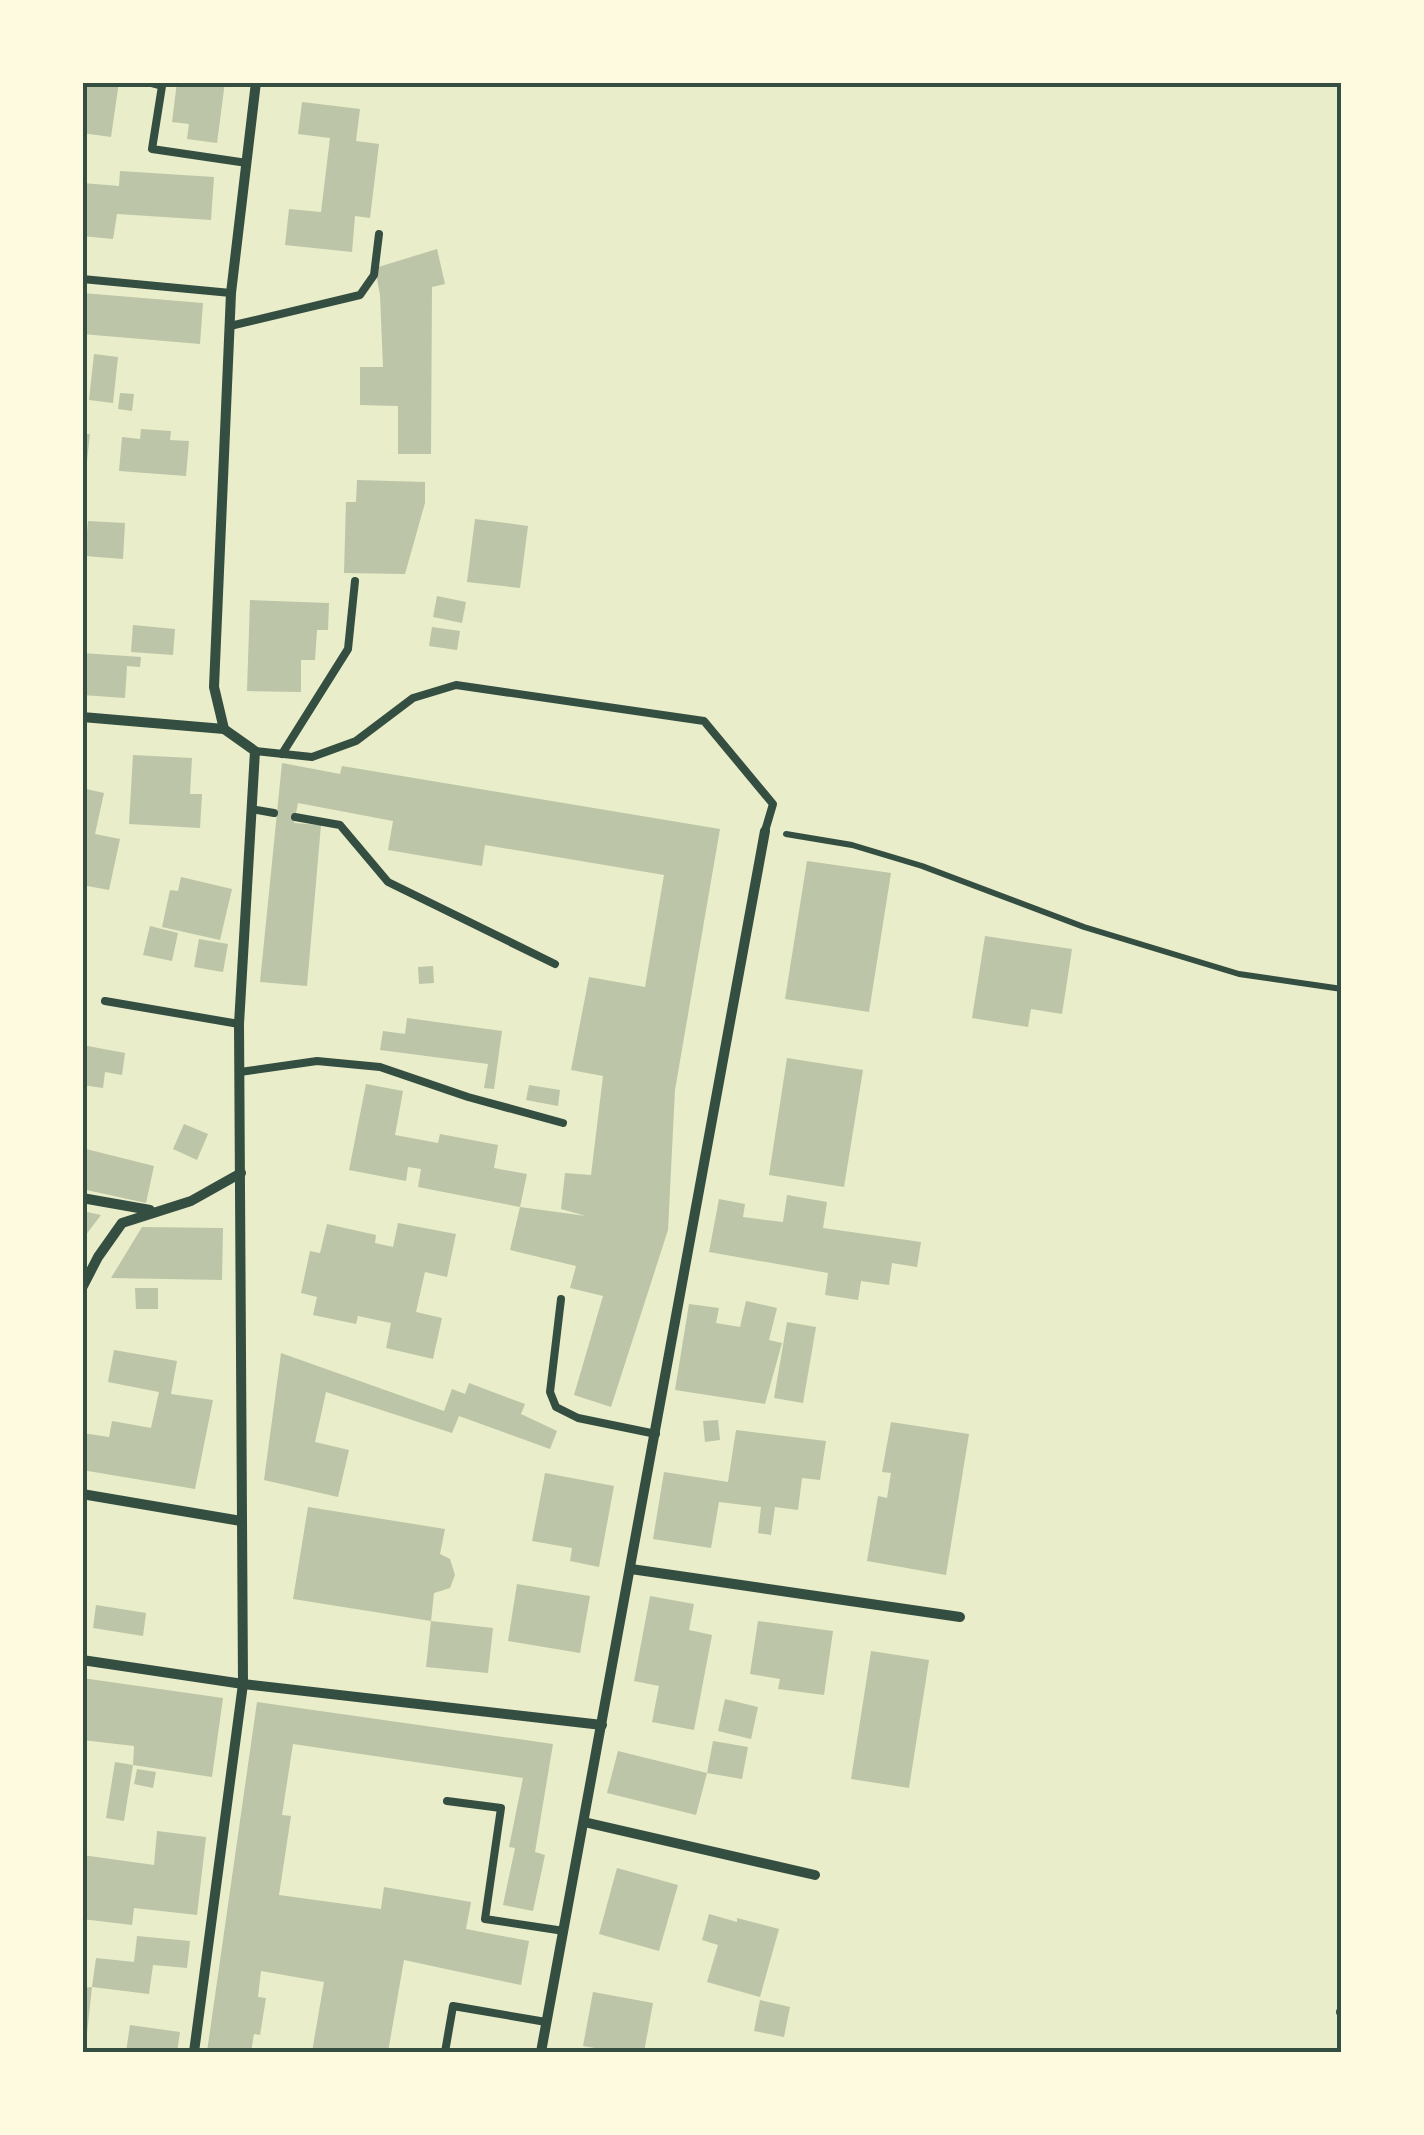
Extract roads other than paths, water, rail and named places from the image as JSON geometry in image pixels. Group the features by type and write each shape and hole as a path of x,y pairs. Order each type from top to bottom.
{"street":[{"path":"224,729 214,686 231,293 256,82"},
{"path":"82,717 224,729 255,750 240,1024 243,1684 194,2052"},
{"path":"541,2052 765,831"},
{"path":"82,1288 122,1223 192,1200 240,1172"},
{"path":"82,1198 155,1211"},
{"path":"82,1494 242,1521"},
{"path":"631,1569 960,1617"},
{"path":"82,1660 243,1684 602,1725"},
{"path":"584,1822 815,1875"}],"lane":[{"path":"152,83 162,86 152,149 247,163"},
{"path":"230,326 360,295 374,275 380,234"},
{"path":"82,279 231,293"},
{"path":"282,754 348,649 355,581"},
{"path":"255,750 312,757 356,741 413,698 456,686 704,722 772,804 765,831"},
{"path":"251,810 274,814"},
{"path":"295,817 340,824 388,882 555,964"},
{"path":"105,1002 240,1024"},
{"path":"240,1072 317,1061 380,1067 468,1098 563,1122"},
{"path":"561,1300 550,1392 556,1406 578,1418 656,1434"},
{"path":"447,1800 501,1808 485,1919 564,1931"},
{"path":"445,2052 453,2006 546,2022"}]}
